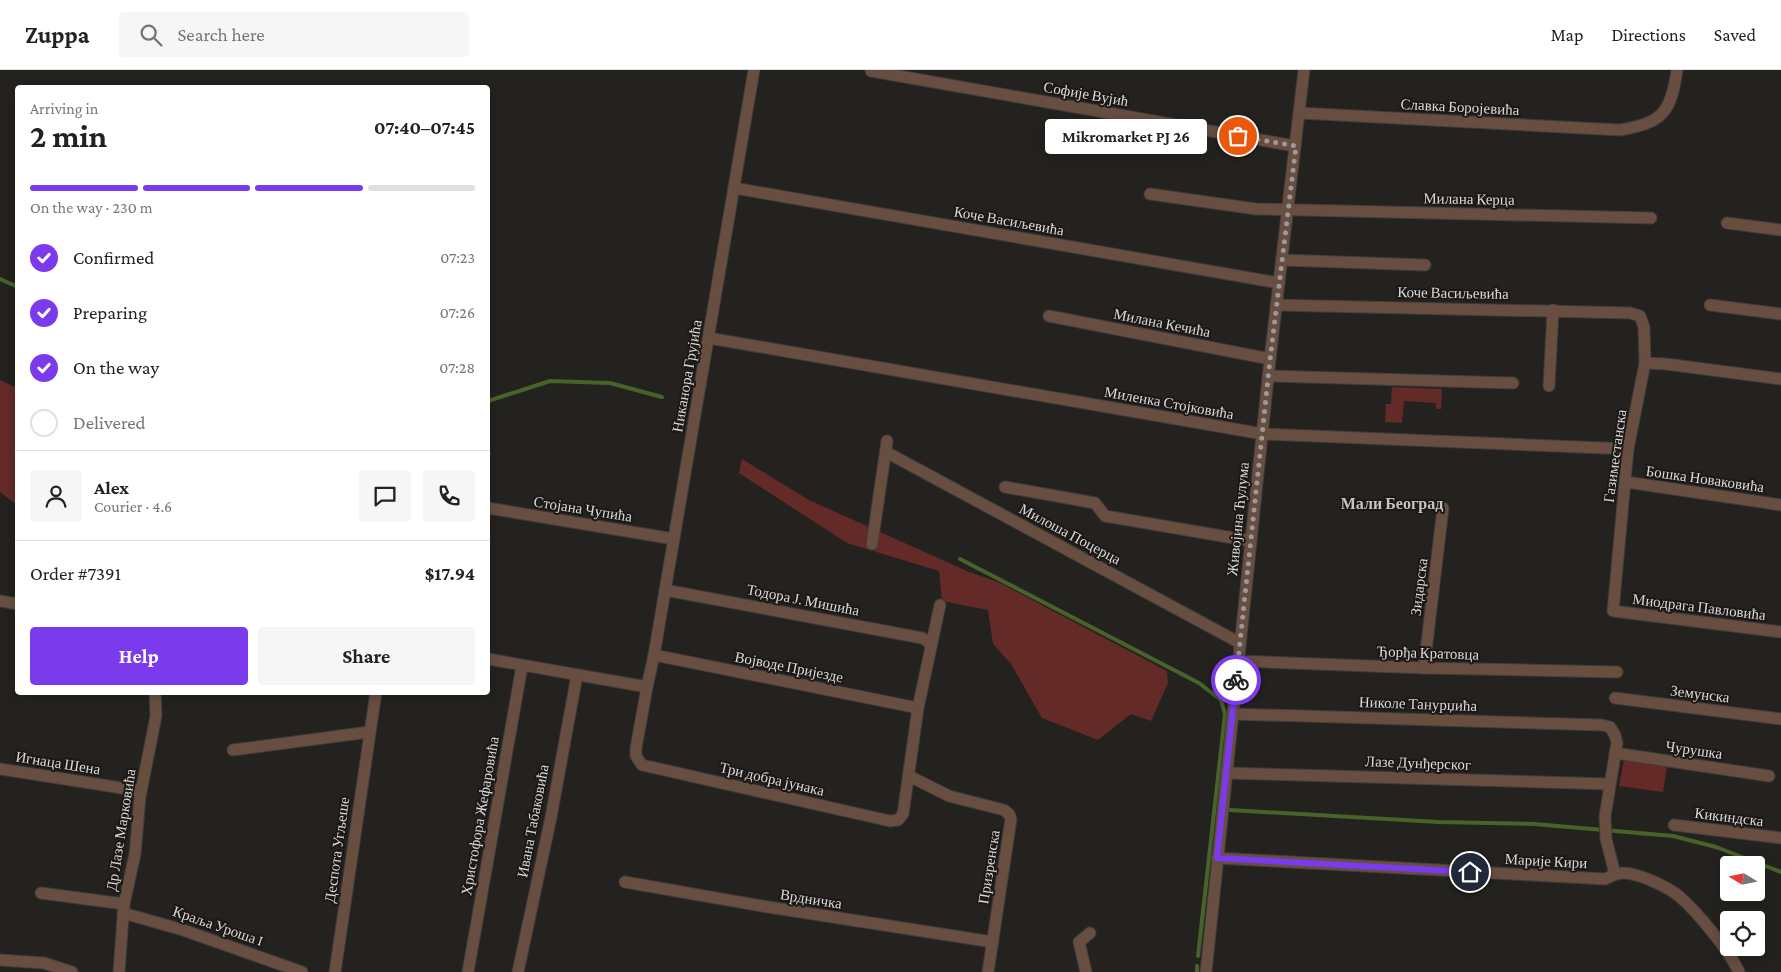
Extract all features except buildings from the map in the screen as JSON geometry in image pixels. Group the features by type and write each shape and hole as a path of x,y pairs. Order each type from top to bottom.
{"street":[{"name":"Никанора Грујића","path":"648,767 642,765 639,761 636,756 636,748 654,655 754,70"},
{"name":"Живојина Ћулума","path":"1206,972 1268,376 1304,70"},
{"name":"Славка Боројевића","path":"1300,113 1620,130 1648,124 1662,114 1671,99 1677,70"},
{"name":"Софије Вујић","path":"871,71 1296,146"},
{"name":"Коче Васиљевића","path":"734,188 1279,283"},
{"name":"Милана Керца","path":"1150,194 1256,209 1651,218"},
{"path":"1727,223 1781,230"},
{"path":"1282,260 1425,265"},
{"name":"Коче Васиљевића","path":"1276,305 1630,313"},
{"path":"1710,305 1781,314"},
{"path":"1549,386 1553,310"},
{"name":"Газиместанска","path":"1613,611 1628,449 1645,363 1644,327 1640,316 1630,313"},
{"name":"Милана Кечића","path":"1049,316 1270,360"},
{"name":"Миленка Стојковића","path":"709,338 1263,434 1628,449"},
{"path":"1645,363 1781,379"},
{"path":"1268,376 1513,383"},
{"name":"Милоша Поцерца","path":"872,544 886,446 1240,643"},
{"name":"Бошка Новаковића","path":"1626,482 1781,505"},
{"name":"Милоша Поцерца","path":"1005,487 1095,503 1105,516 1251,541"},
{"name":"Стојана Чупића","path":"490,508 674,539"},
{"name":"Зидарска","path":"1424,668 1443,508"},
{"name":"Тодора Ј. Мишића","path":"665,590 922,638 929,642 931,646"},
{"path":"0,601 15,604"},
{"path":"909,776 918,708 940,605"},
{"name":"Миодрага Павловића","path":"1613,611 1781,632"},
{"name":"Војводе Пријезде","path":"654,655 918,708"},
{"path":"490,659 647,687"},
{"name":"Ђорђа Кратовца","path":"1238,661 1424,668 1617,672"},
{"name":"Христофора Жефаровића","path":"468,972 522,666"},
{"name":"Ивана Табаковића","path":"518,972 551,817 577,675"},
{"name":"Др Лазе Марковића","path":"119,972 124,909 136,854 141,791 156,716 156,695"},
{"name":"Деспота Угљеше","path":"335,972 375,695"},
{"name":"Земунска","path":"1614,698 1781,719"},
{"name":"Николе Танурџића","path":"1233,714 1602,725 1613,729 1617,743 1615,753"},
{"path":"233,750 369,732"},
{"path":"1615,753 1605,816 1606,839 1615,874"},
{"name":"Чурушка","path":"1615,753 1769,776"},
{"name":"Три добра јунака","path":"648,767 890,821 898,820 903,814 909,776"},
{"name":"Игнаца Шена","path":"0,770 141,791"},
{"name":"Лазе Дунђерског","path":"1226,773 1610,784"},
{"name":"Призренска","path":"909,776 949,796 1004,810 1009,814 1011,819 988,972"},
{"name":"Кикиндска","path":"1674,825 1781,838"},
{"name":"Марије Кири","path":"1217,858 1606,879 1615,874 1624,873 1641,877 1662,886 1680,897 1727,950 1739,972"},
{"name":"Врдничка","path":"625,882 768,907 993,942"},
{"name":"Краља Уроша I","path":"41,893 124,909 302,972"},
{"path":"1086,972 1079,942 1090,932"},
{"path":"0,960 44,963 72,972"}],"shaded area":[{"path":"0,380 15,387 15,503 0,492"},
{"path":"1392,387 1442,389 1441,409 1436,409 1436,403 1404,401 1402,423 1385,422 1386,404 1391,404"},
{"path":"742,459 809,500 969,572 998,582 1167,671 1168,683 1151,721 1131,714 1098,740 1042,718 1011,664 993,644 988,610 942,601 939,571 847,543 739,473"},
{"path":"1624,760 1667,766 1663,792 1619,786"}],"waterway":[{"path":"0,279 15,286"},
{"path":"490,400 550,381 610,383 662,397"},
{"path":"960,559 1199,683 1221,700 1225,714 1198,956"},
{"path":"1230,810 1438,822 1534,824 1673,836 1716,847 1781,872"},
{"path":"1197,966 1197,972"}],"way so far":[{"path":"1236,680 1270,360 1296,146 1238,136"}],"place":[{"name":"Mikromarket PJ 26","path":"1238,136"}],"district":[{"name":"Мали Београд","path":"1392,503"}],"route":[{"path":"1236,680 1217,858 1470,872"}]}
